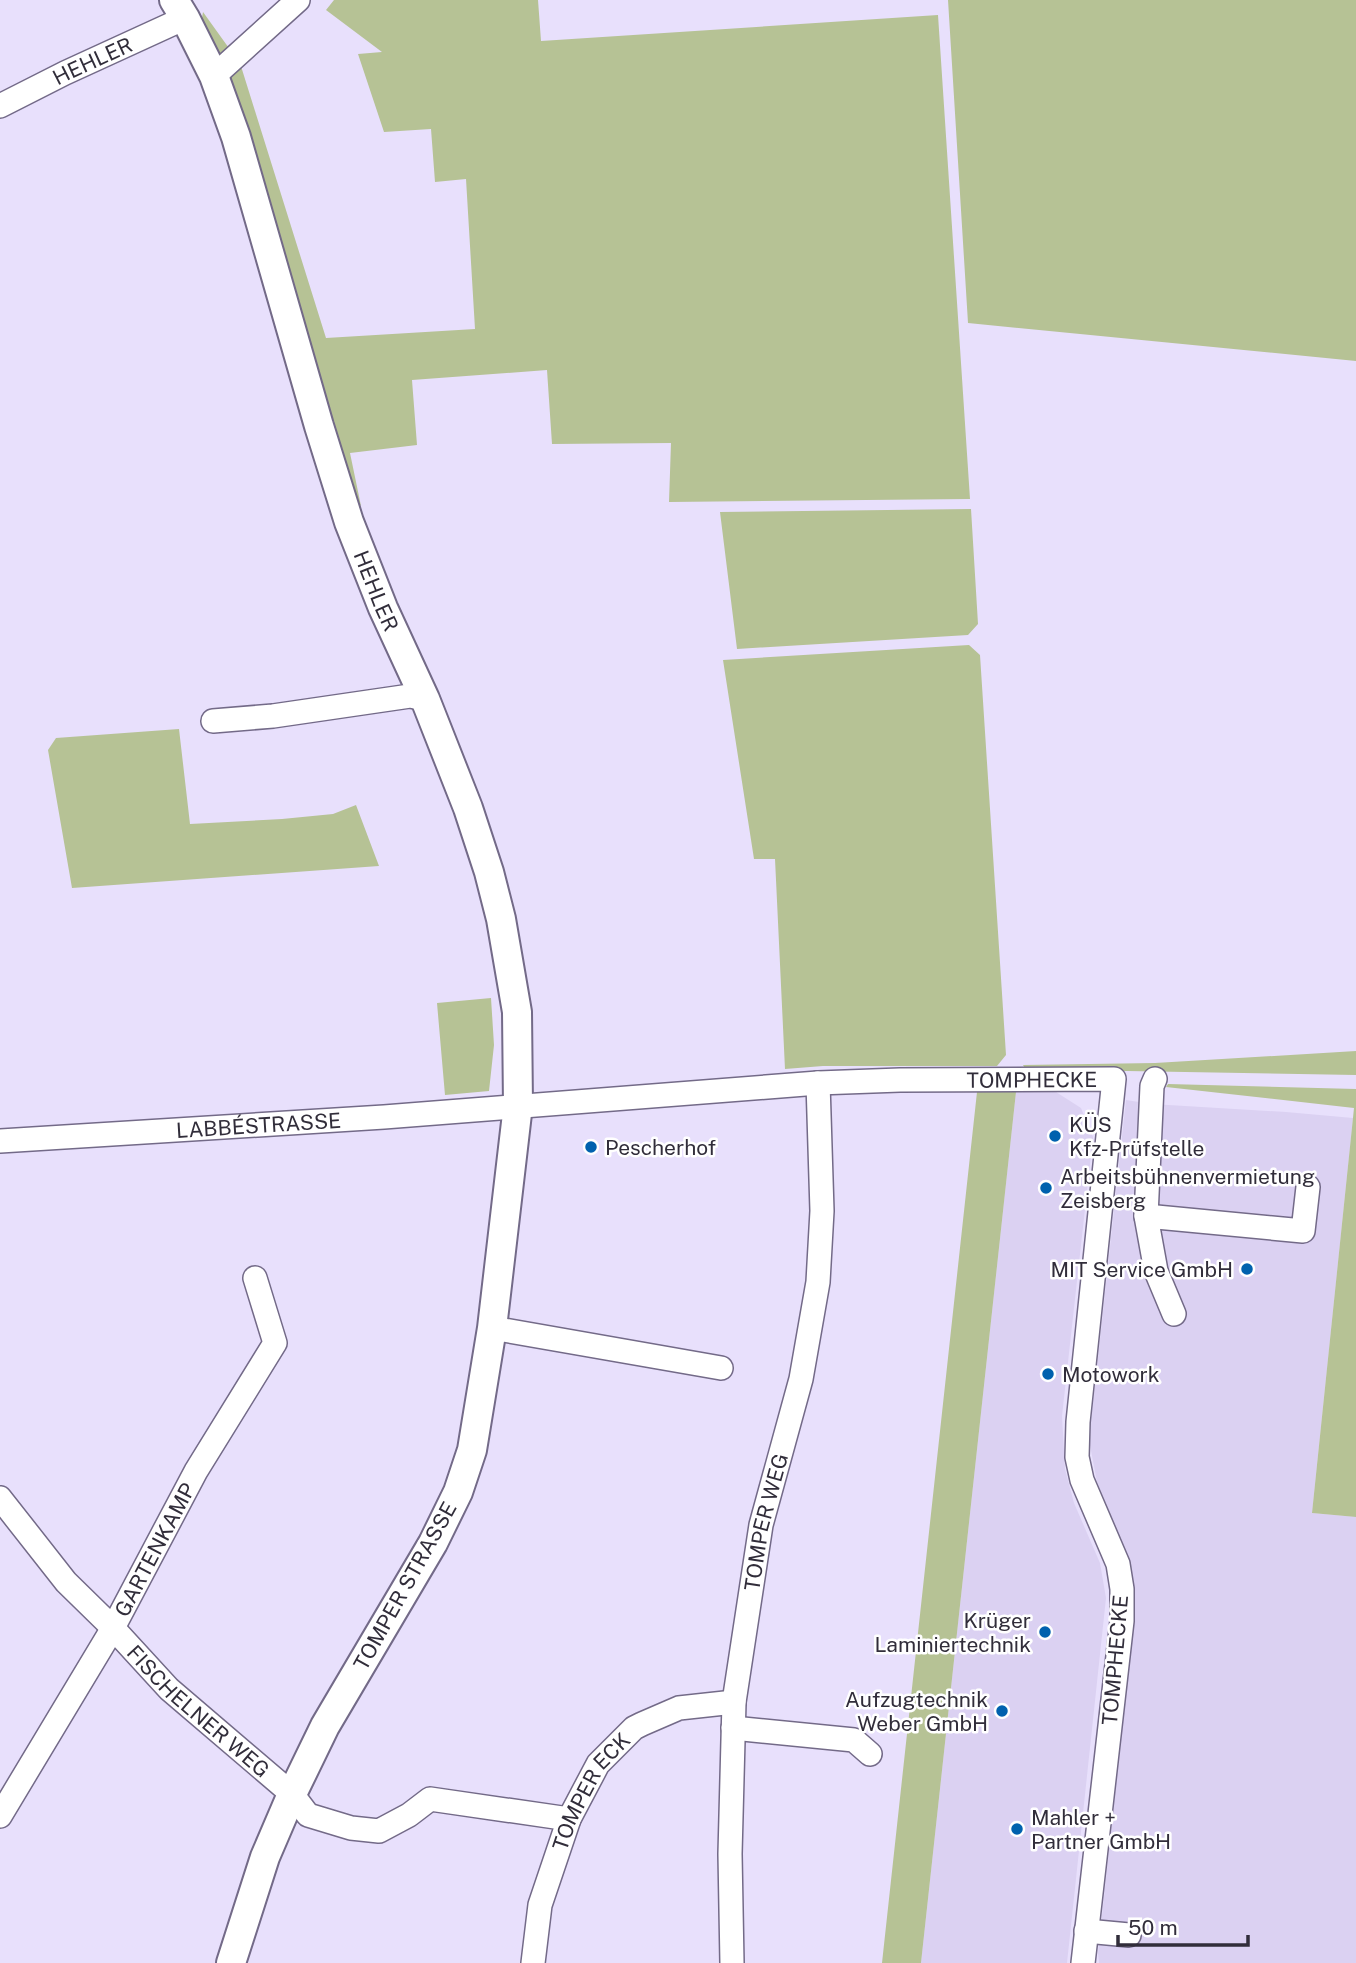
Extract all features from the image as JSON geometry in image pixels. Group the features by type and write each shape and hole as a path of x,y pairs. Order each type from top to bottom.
{"main road":[{"name":"HEHLER","path":"180,9 214,76 244,164 349,522 383,608 425,699 468,808 489,872 501,919 517,1012 518,1105"},
{"name":"TOMPER STRASSE","path":"232,1963 265,1857 292,1794 325,1726 433,1543 458,1492 472,1450 492,1328 518,1105"}],"street":[{"path":"214,76 298,0"},
{"name":"HEHLER","path":"0,106 180,9"},
{"path":"213,721 273,716 410,696 425,699"},
{"name":"TOMPHECKE","path":"518,1105 818,1083 1114,1079 1078,1422 1077,1457 1083,1480 1118,1564 1122,1589 1122,1621 1083,1963"},
{"path":"1155,1079 1152,1086 1146,1216 1156,1271 1174,1314"},
{"name":"TOMPER WEG","path":"732,1963 730,1854 734,1702 761,1525 801,1378 818,1282 822,1211 818,1083"},
{"name":"LABBÉSTRASSE","path":"0,1141 383,1117 518,1105"},
{"path":"1146,1216 1303,1231 1308,1187"},
{"name":"GARTENKAMP","path":"0,1816 113,1628 195,1471 275,1343 254,1278"},
{"path":"492,1328 721,1368"},
{"name":"FISCHELNER WEG","path":"0,1498 66,1582 169,1689 292,1794 308,1815 351,1828 379,1831 409,1815 429,1799 569,1819"},
{"name":"TOMPER ECK","path":"533,1963 540,1905 569,1819 598,1764 634,1728 679,1708 734,1702"},
{"path":"733,1728 854,1740 870,1754"},
{"path":"1086,1930 1129,1935"}],"shaded area":[{"path":"1016,1092 1056,1092 1081,1108 1093,1137 1062,1416 1065,1469 1074,1503 1100,1563 1106,1598 1067,1963 921,1963"},
{"path":"1126,1100 1353,1118 1312,1513 1356,1517 1356,1963 1099,1963 1134,1594 1128,1558 1097,1482 1089,1440"}],"green space":[{"path":"334,0 538,0 541,41 938,15 970,499 669,502 671,443 552,444 547,370 412,380 417,445 350,453 361,506 355,501 225,78 240,63 326,338 475,329 466,179 435,182 431,129 384,132 358,54 382,52 326,10"},
{"path":"948,0 1356,0 1356,361 968,323"},
{"path":"203,12 231,51 218,57 200,29"},
{"path":"971,509 978,624 968,635 737,649 720,512"},
{"path":"969,645 980,655 1006,1055 997,1066 823,1066 785,1069 775,859 754,859 723,660"},
{"path":"179,729 190,824 333,814 356,805 379,866 72,888 48,750 56,738"},
{"path":"491,998 494,1045 489,1091 445,1095 437,1003"},
{"path":"1356,1051 1356,1075 1027,1072 1023,1065 1155,1063"},
{"path":"1168,1084 1356,1089 1356,1517 1312,1513 1354,1108 1166,1087"},
{"path":"977,1092 1016,1092 921,1963 882,1963"}],"place":[{"name":"KÜS Kfz-Prüfstelle","path":"1055,1136"},
{"name":"Pescherhof","path":"591,1147"},
{"name":"Arbeitsbühnenvermietung Zeisberg","path":"1046,1188"},
{"name":"MIT Service GmbH","path":"1247,1269"},
{"name":"Motowork","path":"1048,1374"},
{"name":"Krüger Laminiertechnik","path":"1045,1632"},
{"name":"Aufzugtechnik Weber GmbH","path":"1002,1711"},
{"name":"Mahler + Partner GmbH","path":"1017,1829"}]}
